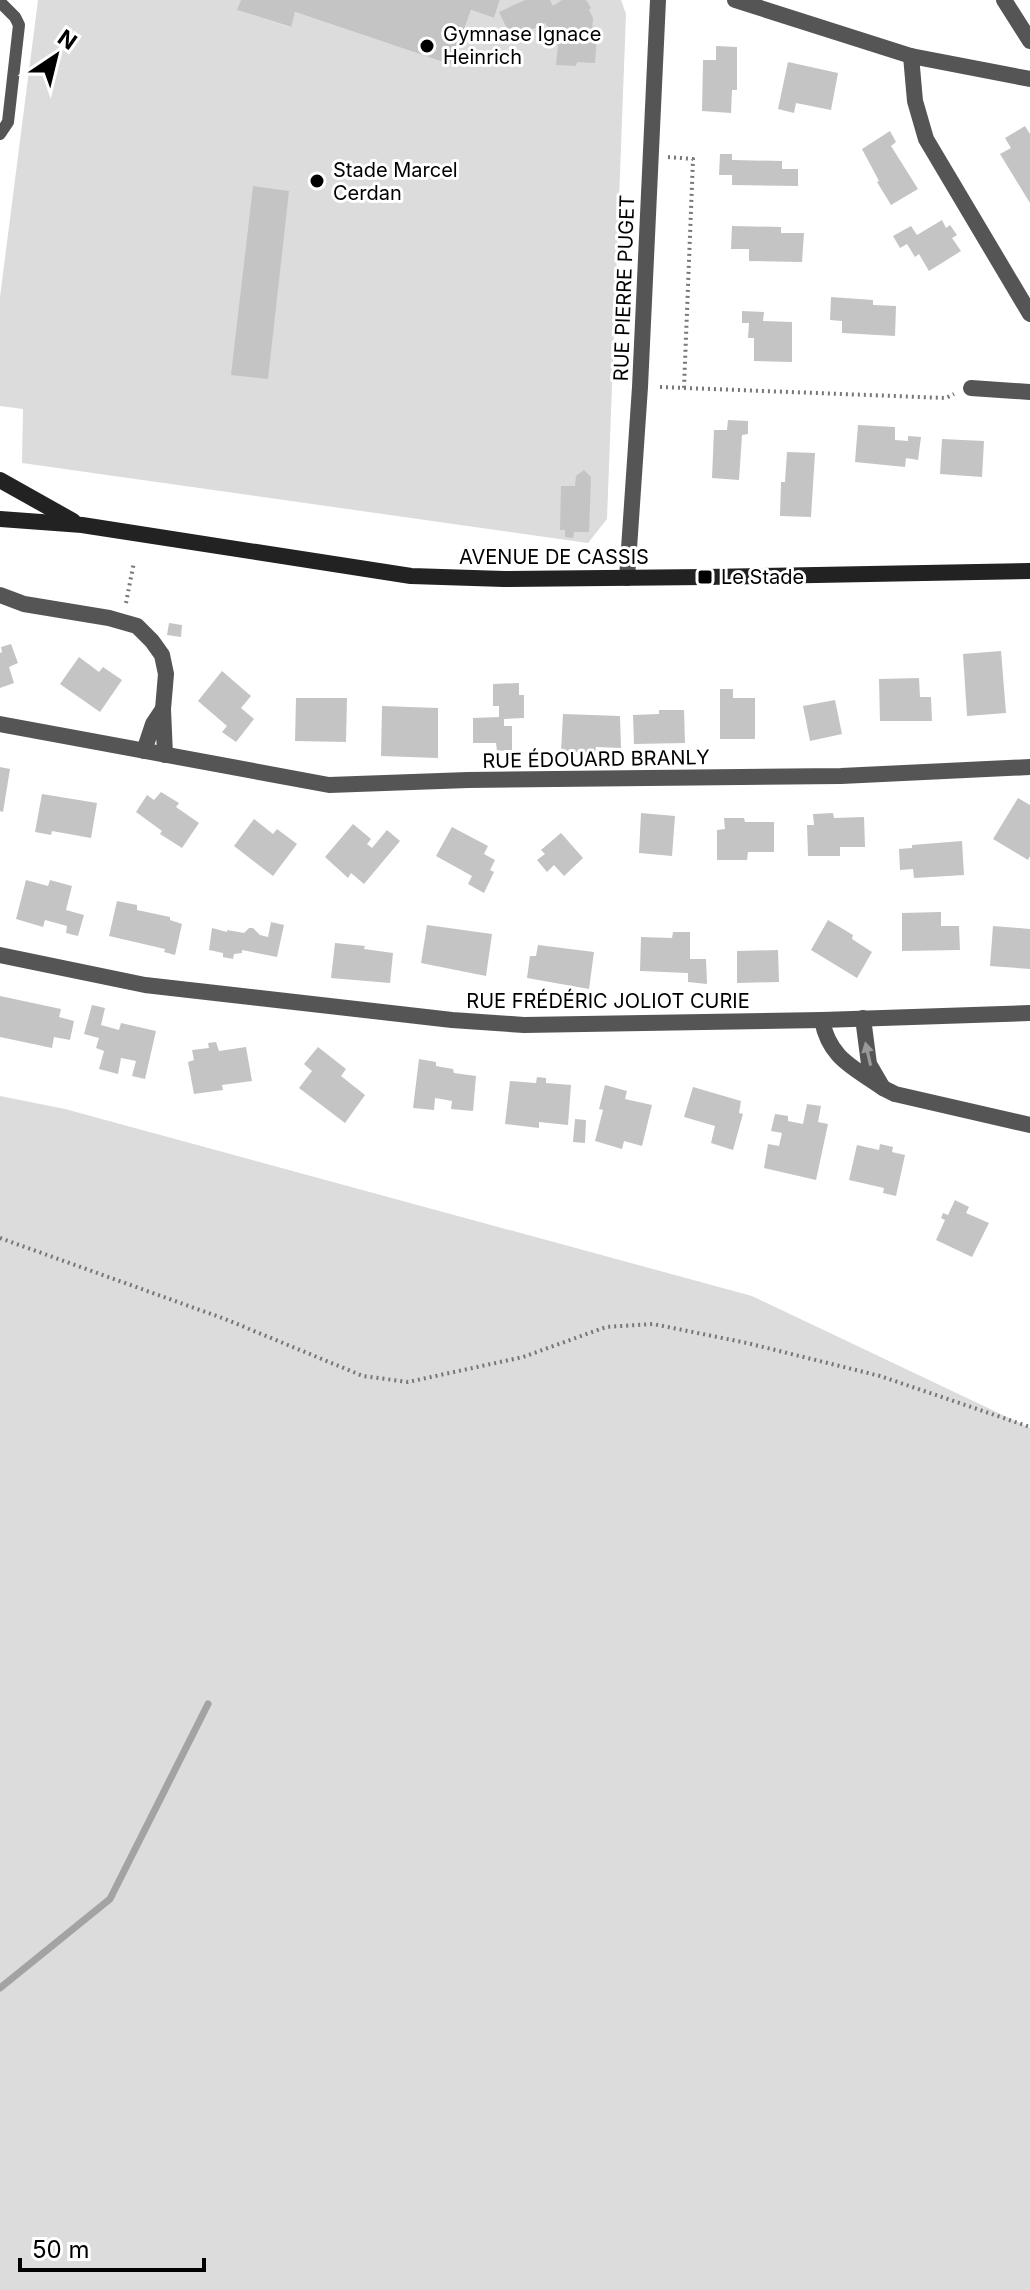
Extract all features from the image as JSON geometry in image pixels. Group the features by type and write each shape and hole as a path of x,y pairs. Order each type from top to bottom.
{"main road":[{"name":"AVENUE DE CASSIS","path":"0,480 82,525"},
{"name":"AVENUE DE CASSIS","path":"0,519 82,525 411,576 504,579 1030,571"}],"street":[{"name":"RUE PIERRE PUGET","path":"627,578 640,387 658,0"},
{"path":"735,0 911,56 1030,79"},
{"path":"1004,0 1030,41"},
{"path":"911,56 915,101 926,139 1030,314"},
{"path":"971,388 1030,392"},
{"path":"0,595 24,604 109,618 137,626 162,655 166,674 163,709 165,755"},
{"path":"144,751 147,738 163,709"},
{"name":"RUE ÉDOUARD BRANLY","path":"0,724 329,785 468,780 841,776 1030,767"},
{"name":"RUE FRÉDÉRIC JOLIOT CURIE","path":"0,955 145,985 452,1020 524,1025 1030,1013"},
{"path":"863,1018 869,1064 883,1088"},
{"path":"822,1020 829,1045 835,1052 883,1088 895,1094 1030,1125"}],"lane":[{"path":"0,2 19,25 8,122 0,134"}],"path":[{"path":"650,157 693,159 684,388"},
{"path":"640,387 946,398"},
{"path":"125,607 134,562"},
{"path":"0,1238 225,1319 363,1376 408,1382 523,1357 606,1327 653,1324 747,1343 880,1376 1030,1427"}],"shaded area":[{"name":"Stade Marcel Cerdan","path":"38,0 241,0 238,10 290,27 295,12 452,65 471,10 494,18 500,0 621,0 626,14 607,519 588,543 22,463 23,409 0,406 0,297"},
{"path":"0,1096 65,1109 752,1296 1030,1428 1030,2290 0,2290"}],"building":[{"name":"Gymnase Ignace Heinrich","path":"241,0 500,0 494,18 471,10 452,65 295,12 291,27 237,10"},
{"path":"525,0 550,0 553,6 562,0 586,0 593,18 592,33 597,34 595,63 556,65 559,34 554,28 550,30 545,23 512,39 499,12"},
{"path":"716,46 737,47 737,90 732,90 731,113 702,111 703,60 716,60"},
{"path":"788,62 838,73 831,110 796,103 794,113 778,109"},
{"path":"1025,126 1030,134 1030,203 1000,154 1011,148 1005,138"},
{"path":"890,131 896,142 891,146 918,189 891,205 862,149"},
{"path":"720,154 732,154 732,160 782,161 782,169 798,169 798,186 732,185 732,175 719,175"},
{"path":"253,186 289,191 268,379 231,375"},
{"path":"942,220 946,228 950,225 957,235 952,238 961,251 929,271 919,254 915,257 907,244 900,248 893,236 911,226 917,235"},
{"path":"732,226 781,227 781,233 804,233 802,262 749,261 749,249 731,249"},
{"path":"831,297 873,300 873,305 896,306 895,336 842,333 842,321 830,320"},
{"path":"742,311 764,312 763,321 792,322 792,362 754,361 754,338 748,338 749,323 742,323"},
{"path":"728,420 748,421 748,434 742,435 739,480 712,478 714,430 727,430"},
{"path":"858,425 895,427 895,440 908,441 908,436 921,437 918,460 906,458 905,467 855,462"},
{"path":"942,439 984,441 982,477 940,474"},
{"path":"787,452 815,453 811,517 780,516 781,482 785,482"},
{"path":"584,470 591,477 589,532 574,532 573,538 565,537 565,530 560,530 561,486 575,486 576,476"},
{"path":"169,623 182,625 181,637 167,635"},
{"path":"11,644 18,663 9,667 14,683 0,688 1,647"},
{"path":"1001,651 1006,713 967,716 963,654"},
{"path":"79,657 99,672 103,667 122,680 100,712 60,684"},
{"path":"222,671 251,696 241,708 254,719 236,742 222,732 227,726 198,701"},
{"path":"919,678 920,697 931,697 932,721 880,721 879,679"},
{"path":"519,683 519,695 524,695 524,718 504,719 504,726 512,726 512,750 497,751 496,743 473,743 473,718 499,717 499,706 493,706 493,684"},
{"path":"720,689 733,689 733,698 755,698 755,739 720,739"},
{"path":"296,698 347,698 346,742 295,741"},
{"path":"835,700 842,734 810,741 803,706"},
{"path":"382,706 438,708 438,758 381,756"},
{"path":"659,710 684,710 685,743 634,744 633,715 659,714"},
{"path":"563,714 620,716 621,748 596,747 595,753 561,751"},
{"path":"0,767 10,769 3,812 0,811"},
{"path":"161,792 179,803 176,807 199,823 182,848 160,834 162,831 136,812 147,795 154,800"},
{"path":"42,794 97,803 91,838 52,831 51,835 35,832"},
{"path":"1018,798 1030,805 1028,860 993,839"},
{"path":"641,813 675,816 672,856 639,853"},
{"path":"833,813 834,818 864,817 865,847 840,847 840,856 808,856 807,825 814,825 813,814"},
{"path":"724,818 774,822 774,852 748,852 747,860 717,860 717,830 725,829"},
{"path":"254,819 273,834 277,829 297,844 273,876 234,846"},
{"path":"353,824 371,839 367,844 372,848 387,830 400,841 364,884 351,873 348,878 325,857"},
{"path":"452,827 488,846 484,854 495,860 490,870 494,872 484,893 468,884 472,876 436,856"},
{"path":"561,833 583,858 564,876 554,865 547,872 537,860 545,854 541,850"},
{"path":"962,841 964,875 914,878 913,869 900,870 899,849"},
{"path":"26,880 48,886 50,880 72,886 66,910 84,915 78,936 66,933 67,926 45,920 43,927 16,919"},
{"path":"117,901 137,905 137,910 170,917 170,920 182,924 175,955 164,952 165,949 109,936"},
{"path":"941,912 941,926 959,926 960,950 902,951 902,913"},
{"path":"828,920 853,935 852,939 872,952 857,978 811,950"},
{"path":"271,922 284,925 277,957 242,950 242,953 234,954 233,959 209,950 212,928 244,933 253,928 260,935 268,937"},
{"path":"427,925 492,934 486,976 421,963"},
{"path":"993,926 1030,929 1030,969 990,966"},
{"path":"673,932 690,932 690,959 706,959 707,984 688,982 688,973 640,971 641,937 672,938"},
{"path":"335,943 393,953 390,983 331,978"},
{"path":"538,945 594,952 589,989 527,978 530,956 536,956"},
{"path":"778,950 779,982 737,983 737,951"},
{"path":"0,996 61,1009 59,1017 74,1021 70,1040 54,1037 52,1048 0,1037"},
{"path":"92,1005 105,1008 101,1025 119,1030 121,1023 156,1031 145,1079 132,1076 136,1061 121,1058 118,1074 99,1069 104,1051 96,1048 99,1038 84,1034"},
{"path":"216,1042 219,1051 246,1047 252,1081 222,1085 223,1090 194,1094 188,1062 194,1060 192,1050 209,1048 208,1043"},
{"path":"318,1047 346,1069 341,1076 365,1095 345,1123 299,1088 312,1071 304,1064"},
{"path":"419,1059 436,1062 436,1066 453,1069 454,1073 476,1076 473,1111 451,1109 452,1101 435,1098 434,1110 413,1108"},
{"path":"537,1077 546,1078 546,1083 571,1085 568,1125 539,1122 539,1128 505,1124 510,1081 536,1083"},
{"path":"605,1085 627,1091 625,1099 652,1105 642,1146 624,1141 622,1149 595,1141 603,1110 599,1109"},
{"path":"693,1087 741,1101 739,1113 743,1114 733,1150 711,1143 715,1126 684,1117"},
{"path":"807,1104 821,1106 818,1122 828,1124 816,1180 764,1168 768,1144 779,1146 782,1133 771,1131 775,1114 788,1116 788,1121 803,1124"},
{"path":"575,1119 586,1120 585,1143 573,1142"},
{"path":"880,1144 893,1147 892,1152 905,1155 896,1196 883,1193 884,1188 849,1180 857,1145 879,1150"},
{"path":"955,1200 969,1207 966,1213 989,1223 972,1257 936,1240 945,1220 941,1218 943,1213 948,1215"}],"waterway":[{"path":"0,1988 110,1899 208,1704"}],"place":[{"name":"Gymnase Ignace Heinrich","path":"427,46"},
{"name":"Stade Marcel Cerdan","path":"317,181"},
{"name":"Le Stade","path":"705,577"}]}
